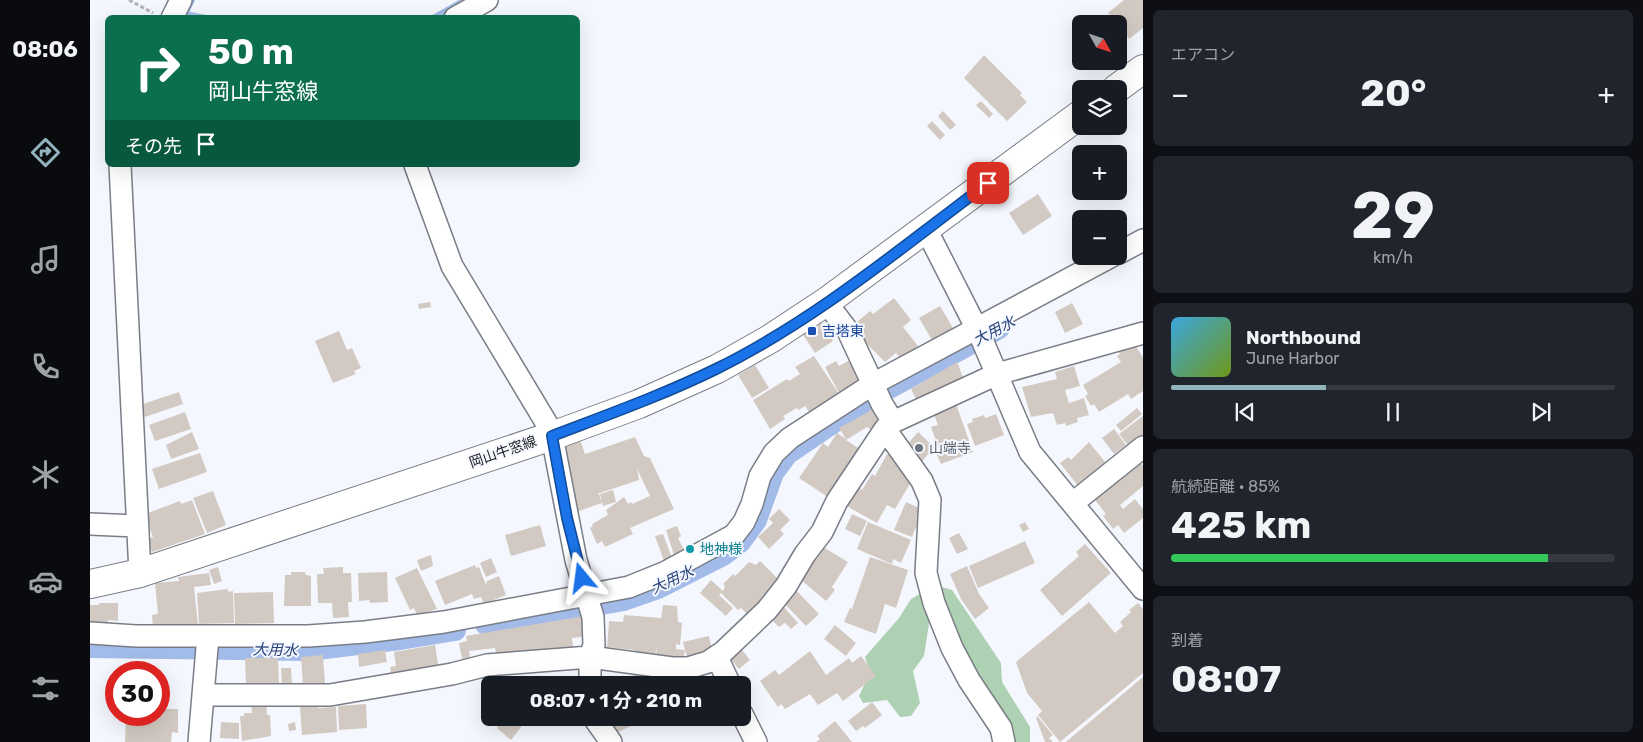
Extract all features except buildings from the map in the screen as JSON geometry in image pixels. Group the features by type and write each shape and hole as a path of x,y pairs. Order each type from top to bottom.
{"main road":[{"path":"1127,81 1143,69"},
{"name":"岡山牛窓線","path":"90,584 140,573 552,436 639,404 717,369 770,339 826,302 1072,121"}],"street":[{"path":"163,15 181,0"},
{"path":"460,15 487,0"},
{"path":"120,167 136,526 140,573"},
{"path":"417,167 452,266 547,424 552,436 574,551 593,617 594,645 590,657 590,676"},
{"path":"926,229 981,336 1030,452 1143,589"},
{"path":"1127,248 1143,240"},
{"path":"90,633 208,644 365,632 444,622 629,587 666,572 734,535 744,522 752,504 760,476 774,453 790,438 981,336 1097,265"},
{"path":"826,302 848,331 877,392 889,426 922,481 930,500 926,573 934,603 952,648 969,680 1000,728 1004,742"},
{"path":"205,695 330,694 452,674 487,665 590,657 672,668 688,668 717,657 767,610 786,586 822,532 837,500 889,426 997,374 1143,333"},
{"path":"1073,503 1143,447"},
{"path":"90,524 136,526"},
{"path":"200,742 208,644"},
{"path":"717,657 726,676"},
{"path":"600,726 611,742"},
{"path":"748,726 756,742"}],"path":[{"path":"129,0 163,15"}],"green space":[{"path":"935,585 952,590 1001,663 1002,682 1030,727 1030,742 1013,742 999,705 966,654 930,617 924,656 913,671 920,703 911,716 900,717 887,700 863,703 859,696 870,673 865,657 899,618 911,599"}],"waterway":[{"path":"190,15 185,14 192,0"},
{"path":"438,15 465,0"},
{"name":"大用水","path":"486,624 624,600 658,588 723,555 740,542 756,520 773,473 787,454 865,401 999,328"},
{"name":"大用水","path":"90,647 308,650 400,639 455,630"}],"place":[{"name":"吉塔東","path":"812,331"},
{"name":"山端寺","path":"919,448"},
{"name":"地神様","path":"690,549"}],"route":[{"path":"582,578 567,518 552,436 639,404 717,369 770,339 826,302 988,183"}]}
